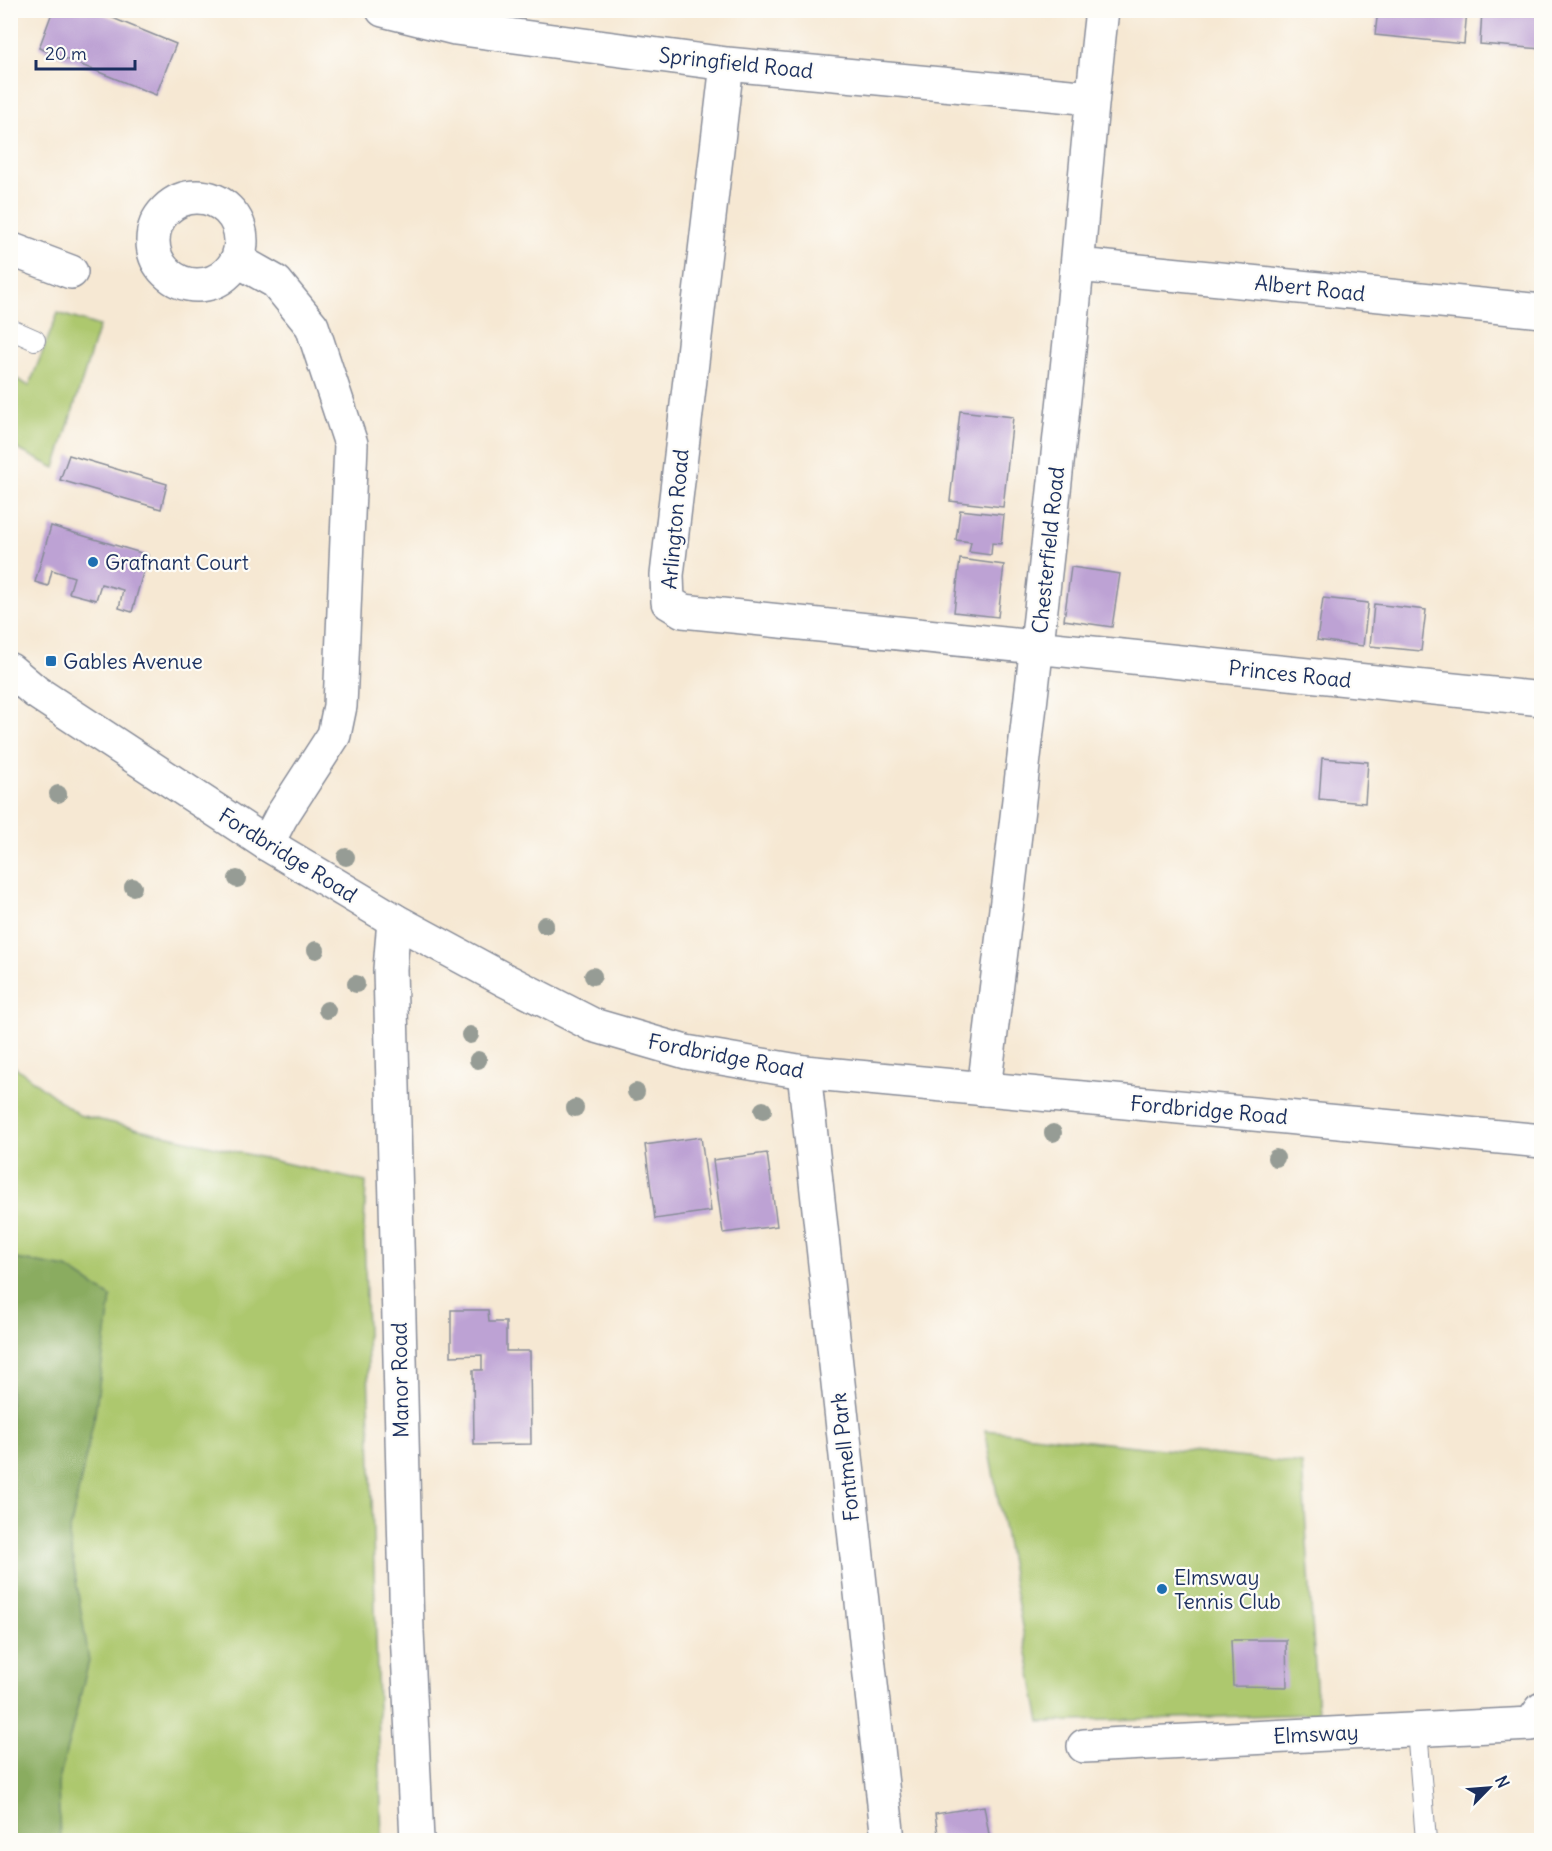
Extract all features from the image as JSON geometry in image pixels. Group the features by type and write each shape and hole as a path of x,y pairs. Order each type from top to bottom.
{"street":[{"name":"Springfield Road","path":"383,10 455,28 727,64 1092,98"},
{"name":"Chesterfield Road","path":"984,1089 1038,649 1102,10"},
{"name":"Arlington Road","path":"727,64 667,575 668,602 683,612 1038,649"},
{"path":"10,249 71,272"},
{"path":"237,260 276,282 312,326 351,444 340,706 334,735 281,817 267,843"},
{"name":"Albert Road","path":"1078,266 1542,311"},
{"name":"Princes Road","path":"1038,649 1542,699"},
{"name":"Fordbridge Road","path":"10,670 36,692 267,843 394,920 503,979 593,1024 686,1052 804,1072 1542,1141"},
{"name":"Manor Road","path":"394,920 390,969 407,1631 417,1840"},
{"name":"Fontmell Park","path":"804,1072 883,1812 888,1840"},
{"name":"Elmsway","path":"1084,1746 1531,1724 1542,1709"}],"lane":[{"path":"10,329 35,340"},
{"path":"1418,1730 1425,1840"}],"green space":[{"path":"58,313 99,326 55,468 11,446 10,375 29,386"},
{"path":"10,1063 79,1115 366,1182 364,1230 382,1840 11,1840"},
{"path":"10,1258 67,1268 111,1297 95,1414 69,1535 89,1661 58,1784 60,1840 11,1840"},
{"name":"Elmsway Tennis Club","path":"985,1430 1302,1464 1318,1714 1040,1722"}],"building":[{"path":"53,10 93,10 176,44 156,95 39,48"},
{"path":"1378,10 1467,10 1464,44 1375,35"},
{"path":"1482,10 1542,10 1542,49 1480,44"},
{"path":"960,411 1013,417 1003,507 950,501"},
{"path":"69,455 167,484 161,509 60,480"},
{"path":"960,510 1004,515 1001,544 992,543 991,555 969,552 971,542 956,540"},
{"name":"Grafnant Court","path":"51,526 148,555 132,612 119,608 123,590 101,584 96,600 69,593 74,577 52,570 48,586 35,582"},
{"path":"960,559 1004,565 998,617 954,612"},
{"path":"1071,567 1120,574 1112,627 1064,620"},
{"path":"1323,598 1368,603 1363,646 1317,640"},
{"path":"1374,604 1426,610 1421,651 1370,646"},
{"path":"1322,758 1368,762 1365,803 1319,799"},
{"path":"701,1137 711,1211 655,1219 645,1145"},
{"path":"767,1153 777,1226 723,1233 713,1160"},
{"path":"451,1310 488,1310 489,1322 506,1322 506,1351 530,1351 531,1444 474,1445 473,1370 482,1370 482,1355 451,1356"},
{"path":"1231,1640 1286,1640 1287,1687 1233,1686"},
{"path":"984,1806 990,1840 939,1840 935,1814"}],"place":[{"name":"Grafnant Court","path":"93,562"},
{"name":"Gables Avenue","path":"51,661"},
{"name":"Elmsway Tennis Club","path":"1162,1589"}]}
